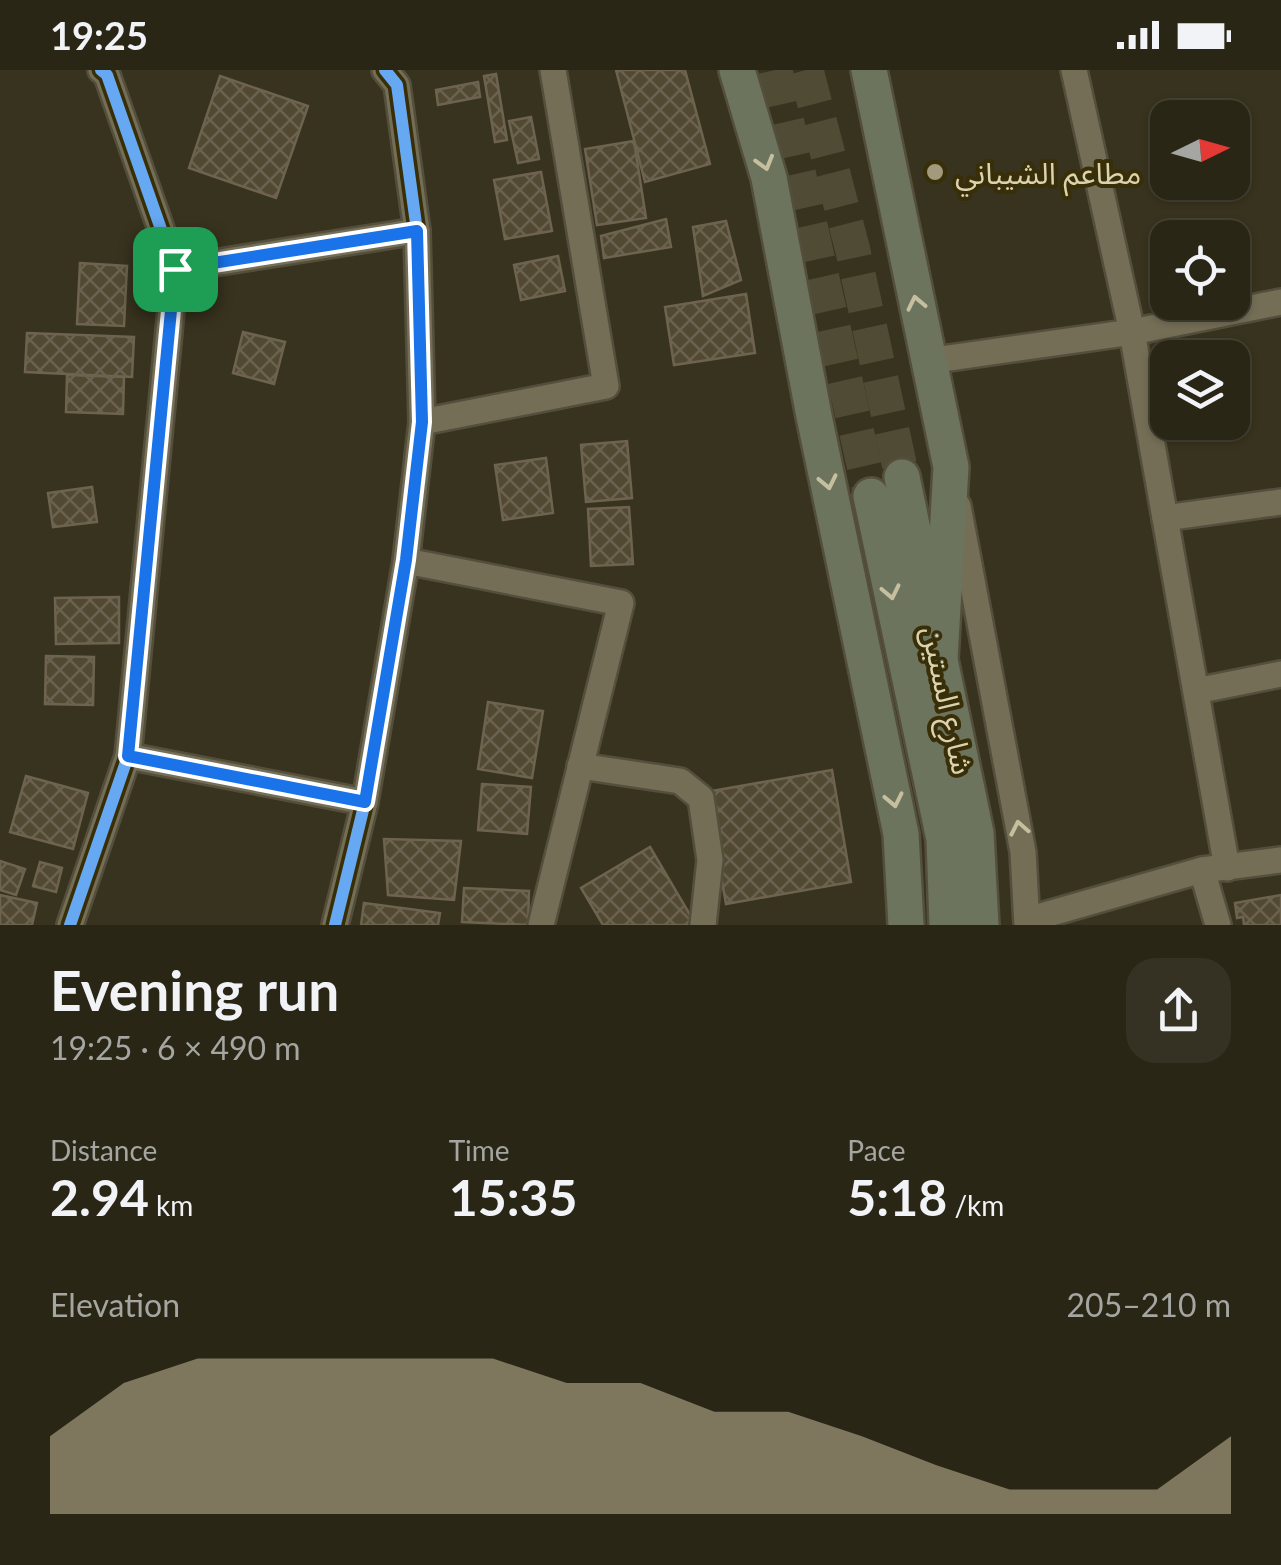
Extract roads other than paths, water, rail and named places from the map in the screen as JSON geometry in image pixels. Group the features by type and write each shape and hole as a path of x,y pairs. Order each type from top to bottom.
{"highway":[{"path":"737,70 769,178 814,416 902,834 906,925"},
{"path":"868,70 951,467 940,660"},
{"name":"شارع الستين","path":"902,478 976,833 981,925"},
{"name":"شارع الستين","path":"871,496 944,839 946,925"}],"street":[{"path":"335,925 365,802 406,560 422,422 417,231 398,86 385,70"},
{"path":"422,422 606,386 553,70"},
{"path":"1074,70 1132,332 1196,690 1218,925"},
{"path":"70,925 128,756 175,269 106,72"},
{"path":"175,269 417,231"},
{"path":"928,361 1132,332 1281,302"},
{"path":"951,467 1024,852 1027,923 1214,869 1281,860"},
{"path":"1165,518 1281,502"},
{"path":"406,560 621,603 542,925"},
{"path":"1196,690 1281,674"},
{"path":"128,756 365,802"},
{"path":"580,766 680,781 700,798 710,860 703,925"}],"tunnel":[{"path":"775,70 871,496"},
{"path":"806,70 853,251 902,477"}],"place":[{"name":"مطاعم الشيباني","path":"935,172"}]}
